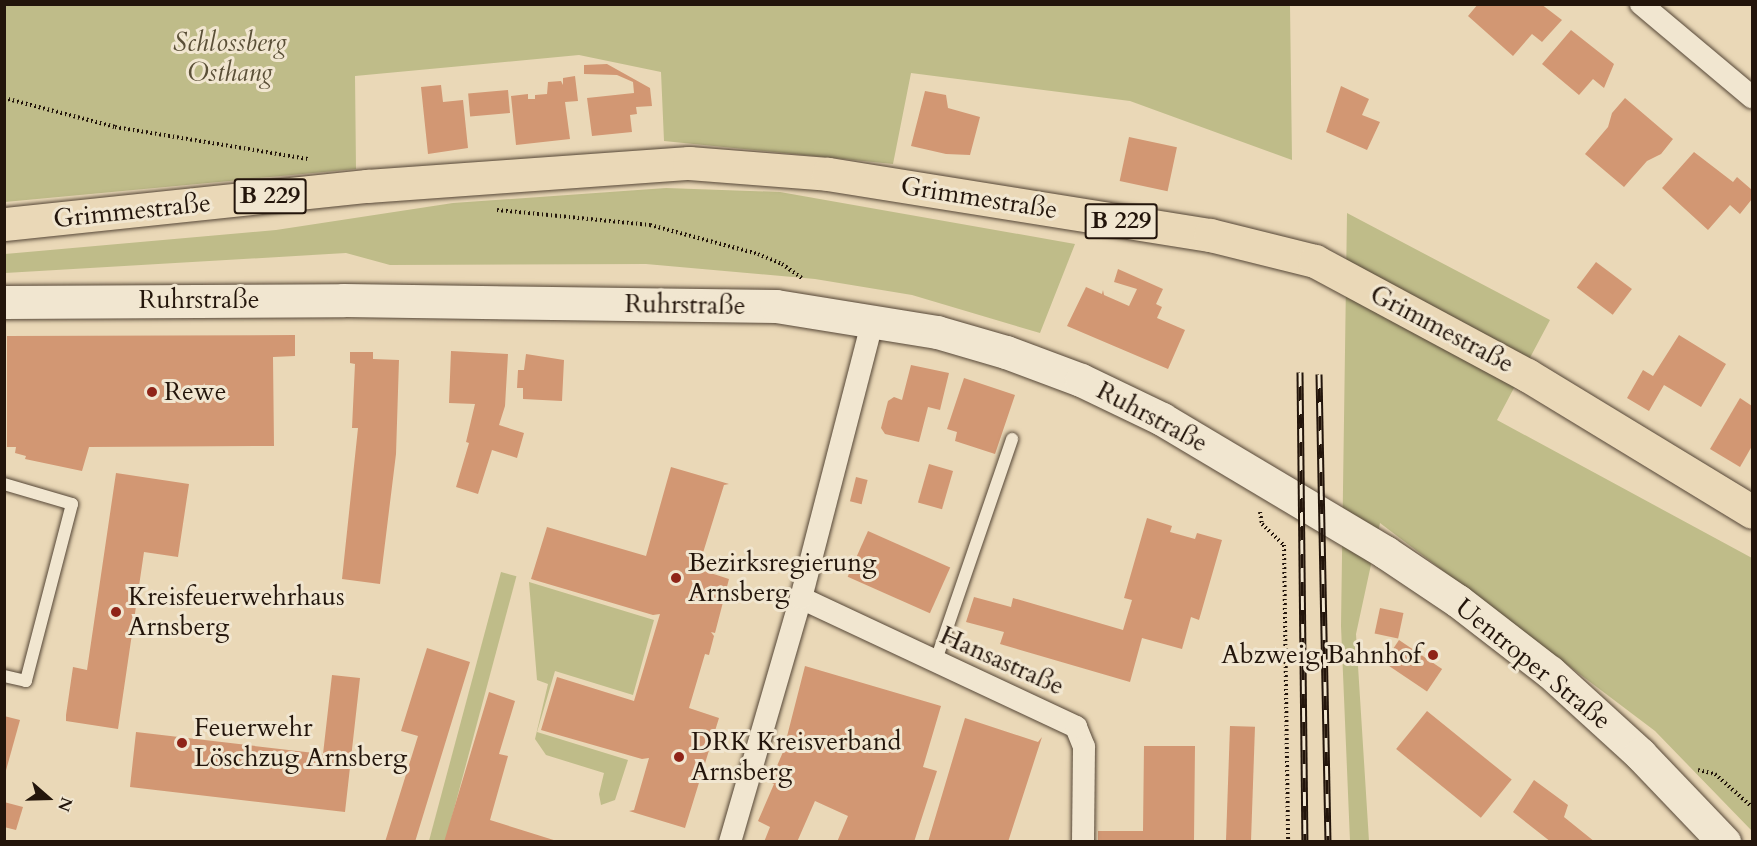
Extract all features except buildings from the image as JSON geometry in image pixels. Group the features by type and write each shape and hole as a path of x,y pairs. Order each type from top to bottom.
{"main road":[{"name":"Grimmestraße","path":"4,225 367,186 424,184 645,163 783,168 1268,247 1315,261 1527,375 1752,512"},
{"name":"Ruhrstraße","path":"4,302 343,300 776,306 823,311 873,320 1006,352 1081,380 1162,419 1321,513"},
{"name":"Uentroper Straße","path":"1321,513 1458,601 1550,672 1640,754 1724,842"}],"street":[{"path":"1641,4 1752,97"},
{"path":"730,842 801,598 873,320"},
{"name":"Hansastraße","path":"801,598 935,663 1076,727 1084,747 1083,842"}],"lane":[{"path":"935,663 1012,439"},
{"path":"4,484 72,504 26,681 4,676"}],"path":[{"path":"4,98 115,127 315,160"},
{"path":"490,209 650,225 702,237 782,264 808,283 823,311"},
{"path":"1271,483 1259,514 1262,524 1284,545 1288,842"}],"green space":[{"name":"Schlossberg Osthang","path":"4,5 1290,5 1292,160 1130,101 911,73 893,164 664,141 661,72 579,55 355,76 356,169 5,202"},
{"path":"666,188 780,192 1075,244 1040,333 912,295 815,279 646,264 390,265 346,253 5,273 5,254 276,230 453,203"},
{"path":"1347,213 1550,320 1497,420 1752,558 1752,831 1655,731 1380,523 1356,634 1369,841 1350,841 1341,626"},
{"path":"501,572 516,576 445,842 429,842"},
{"path":"529,582 654,620 633,695 555,671 537,732 628,760 615,800 601,805 599,794 604,773 546,755 535,739 548,684 537,680"}],"railway":[{"path":"1300,372 1305,842"},
{"path":"1319,374 1328,842"}],"place":[{"name":"Rewe","path":"152,392"},
{"name":"Bezirksregierung Arnsberg","path":"676,578"},
{"name":"Kreisfeuerwehrhaus Arnsberg","path":"116,612"},
{"name":"Abzweig Bahnhof","path":"1433,655"},
{"name":"Feuerwehr Löschzug Arnsberg","path":"182,743"},
{"name":"DRK Kreisverband Arnsberg","path":"679,757"}]}
